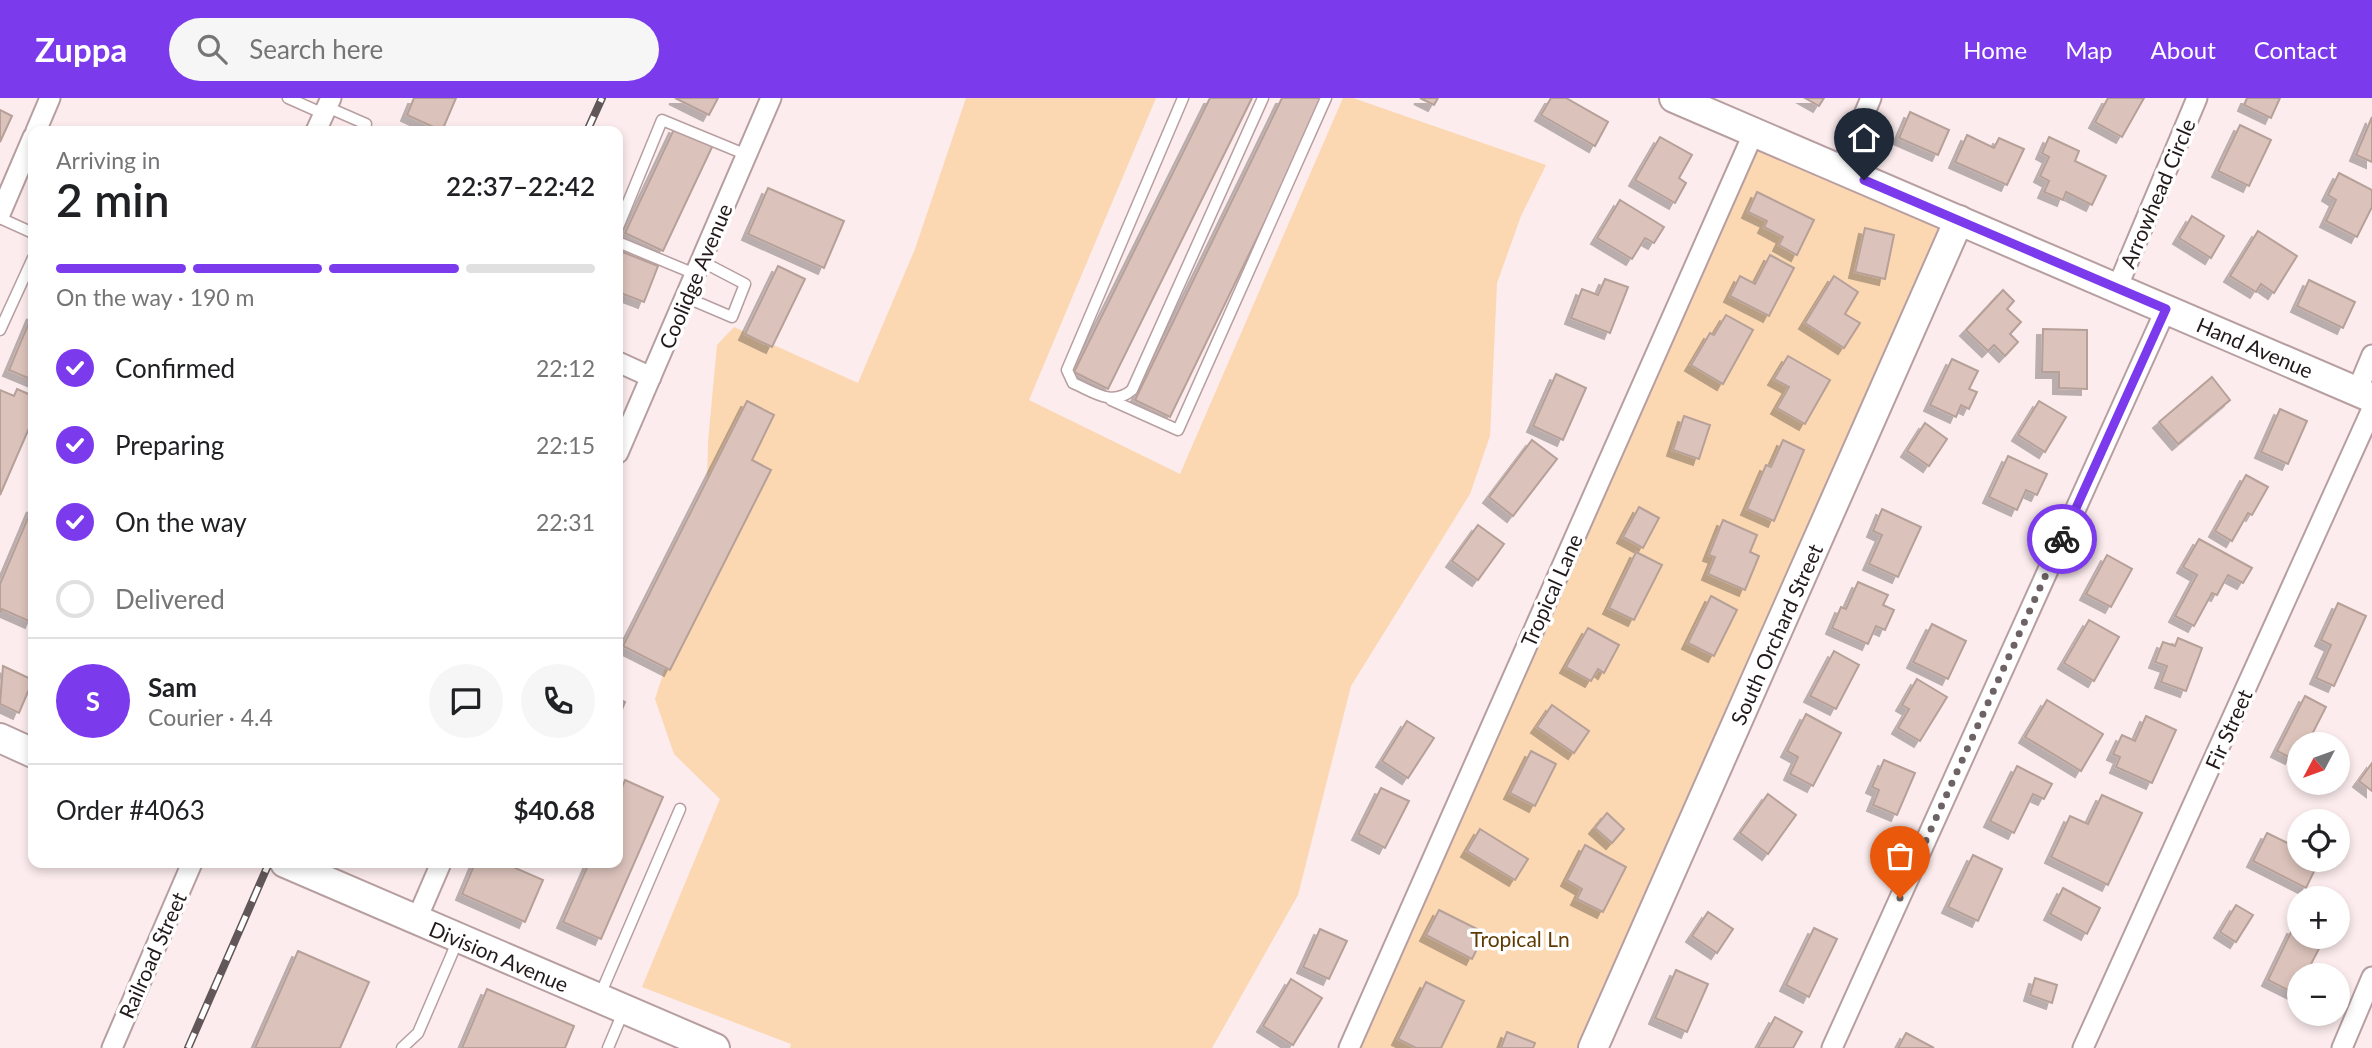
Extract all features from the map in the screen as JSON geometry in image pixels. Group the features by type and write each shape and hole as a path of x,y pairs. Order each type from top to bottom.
{"street":[{"path":"38,126 50,98"},
{"name":"Coolidge Avenue","path":"623,441 771,98"},
{"name":"Hand Avenue","path":"1674,98 2166,309 2367,399"},
{"path":"1841,169 1871,98"},
{"name":"Arrowhead Circle","path":"2117,288 2197,98"},
{"name":"Tropical Lane","path":"1349,1048 1754,132"},
{"path":"0,216 28,149"},
{"name":"South Orchard Street","path":"1593,1048 1959,220"},
{"path":"1832,1048 2166,309"},
{"name":"Fir Street","path":"2083,1048 2367,399 2372,355"},
{"path":"623,364 651,377"},
{"path":"0,738 28,751"},
{"name":"Railroad Street","path":"112,1048 190,868"},
{"path":"416,921 439,868"},
{"name":"Division Avenue","path":"316,869 416,921 715,1048"},
{"path":"2342,1048 2372,977"}],"lane":[{"path":"288,98 324,113 366,124 365,126"},
{"path":"1183,98 1067,370 1073,383 1178,430 1326,98"},
{"path":"1111,400 1122,398 1132,390 1263,98"},
{"path":"623,215 662,120 747,155"},
{"path":"0,216 28,230"},
{"path":"623,244 745,284 732,317 685,297"},
{"path":"0,330 28,269"},
{"path":"599,998 680,809"},
{"path":"402,1048 418,1033 459,939"},
{"path":"608,1048 624,1010"}],"green space":[{"path":"966,98 1156,98 1029,400 1180,474 1343,98 1353,98 1546,165 1521,216 1497,283 1490,436 1470,494 1351,686 1298,895 1212,1048 790,1048 791,1044 642,987 720,799 674,754 655,699 673,643 705,573 708,442 717,345 734,327 858,383 915,249"},
{"name":"Tropical Ln","path":"1759,147 1944,227 1581,1048 1361,1048"}],"building":[{"path":"414,98 456,98 444,126 431,126 407,115"},
{"path":"675,98 718,98 709,115"},
{"path":"1210,98 1252,98 1108,389 1074,372"},
{"path":"1282,98 1325,98 1170,417 1135,400"},
{"path":"1420,98 1438,98 1434,105"},
{"path":"1551,98 1566,98 1608,122 1595,146 1541,115"},
{"path":"1805,98 1824,98 1819,106"},
{"path":"2108,98 2144,98 2122,137 2095,122"},
{"path":"2247,98 2280,98 2271,118 2244,105"},
{"path":"0,110 12,116 0,142"},
{"path":"1910,112 1949,130 1938,155 1899,138"},
{"path":"2372,117 2372,162 2356,155"},
{"path":"2240,125 2271,140 2249,186 2218,171"},
{"path":"675,127 713,145 663,251 625,233"},
{"path":"1967,135 1994,148 1999,138 2024,149 2007,185 1955,162"},
{"path":"1660,137 1692,155 1679,178 1686,183 1675,203 1635,180"},
{"path":"2049,137 2079,151 2075,161 2106,176 2092,205 2066,192 2063,200 2044,192 2049,181 2040,176 2049,157 2042,153"},
{"path":"2339,173 2372,190 2372,207 2357,237 2326,221 2336,200 2328,195"},
{"path":"768,188 844,221 824,268 748,234"},
{"path":"1757,192 1814,220 1797,255 1779,245 1783,237 1764,227 1767,221 1748,212"},
{"path":"1620,200 1664,227 1654,243 1645,238 1632,259 1597,238"},
{"path":"2192,216 2224,236 2211,258 2179,238"},
{"path":"1865,228 1894,235 1885,279 1855,272"},
{"path":"2258,231 2297,256 2274,293 2261,284 2256,292 2230,276"},
{"path":"623,252 658,266 644,302 623,294"},
{"path":"1770,255 1794,268 1769,316 1730,296 1740,276 1755,284"},
{"path":"778,266 805,279 772,347 745,334"},
{"path":"1834,276 1858,292 1845,314 1860,323 1844,348 1805,323"},
{"path":"1605,279 1628,287 1610,333 1571,318 1582,289 1598,295"},
{"path":"2309,280 2355,302 2343,328 2297,306"},
{"path":"2003,290 2014,301 2007,309 2021,322 2010,334 2018,342 2005,356 1994,345 1988,351 1966,330"},
{"path":"1726,315 1753,330 1723,384 1691,365 1710,333 1714,335"},
{"path":"28,325 28,378 9,370"},
{"path":"2043,329 2087,330 2087,389 2059,388 2059,372 2042,372"},
{"path":"1788,356 1830,380 1805,424 1777,408 1789,387 1774,379"},
{"path":"1952,359 1978,371 1969,389 1977,392 1969,409 1961,405 1956,417 1930,405"},
{"path":"1556,374 1586,388 1563,440 1533,426"},
{"path":"2212,377 2230,400 2178,444 2159,422"},
{"path":"17,389 28,394 28,431 0,495 0,390 14,396"},
{"path":"747,401 774,415 752,460 771,470 670,670 623,646"},
{"path":"2039,401 2066,417 2045,452 2018,435"},
{"path":"2280,409 2307,421 2288,464 2261,452"},
{"path":"1684,416 1710,425 1699,459 1673,450"},
{"path":"1925,423 1947,439 1929,466 1907,451"},
{"path":"1532,440 1557,459 1513,516 1489,497"},
{"path":"1783,440 1804,450 1774,521 1747,509 1766,465 1771,467"},
{"path":"2008,456 2047,474 2037,495 2026,490 2017,510 1989,497"},
{"path":"2246,475 2268,487 2252,515 2248,513 2232,541 2215,531"},
{"path":"1639,507 1659,518 1643,548 1623,537"},
{"path":"1882,509 1921,527 1898,577 1869,564 1882,535 1873,531"},
{"path":"28,518 28,621 2,609 0,613 0,584"},
{"path":"1723,520 1757,535 1750,552 1759,556 1745,590 1708,574 1715,557 1709,555"},
{"path":"1478,525 1504,544 1478,580 1452,561"},
{"path":"2199,539 2252,568 2243,583 2228,575 2217,595 2212,593 2194,626 2175,616 2197,575 2183,567"},
{"path":"1636,552 1662,565 1634,620 1609,608"},
{"path":"2107,555 2132,569 2111,607 2086,594"},
{"path":"1858,582 1888,595 1883,605 1894,610 1885,630 1876,626 1868,644 1832,628 1841,607 1846,609"},
{"path":"1711,596 1737,610 1714,656 1688,643"},
{"path":"2338,603 2366,616 2334,686 2316,678 2331,645 2321,640"},
{"path":"2089,620 2119,637 2094,681 2064,663"},
{"path":"1932,624 1966,641 1948,679 1913,662"},
{"path":"1588,628 1619,645 1604,673 1598,669 1591,681 1566,667"},
{"path":"2178,638 2202,648 2186,691 2161,682 2167,666 2155,662 2163,642 2175,646"},
{"path":"1834,651 1859,665 1836,709 1810,696"},
{"path":"3,666 28,678 28,692 19,713 0,704"},
{"path":"1917,679 1947,697 1920,741 1898,728 1909,709 1902,705"},
{"path":"2305,696 2326,707 2313,732 2287,732 2287,756 2277,751"},
{"path":"2047,700 2103,734 2081,771 2025,737"},
{"path":"1552,705 1589,731 1574,753 1537,727"},
{"path":"1806,714 1841,733 1813,786 1790,774 1798,757 1787,751"},
{"path":"2146,716 2176,730 2152,783 2116,767 2120,757 2113,754 2122,735 2135,741"},
{"path":"1407,721 1434,738 1408,778 1382,761"},
{"path":"1531,751 1556,764 1535,806 1510,793"},
{"path":"1884,760 1915,773 1897,815 1873,805 1879,790 1872,787"},
{"path":"2372,763 2372,791 2359,781"},
{"path":"2017,766 2052,784 2044,799 2033,794 2014,833 1990,821"},
{"path":"625,780 663,797 601,939 563,922 587,868 623,868"},
{"path":"1381,788 1409,801 1385,848 1358,834"},
{"path":"1768,794 1796,815 1768,854 1740,833"},
{"path":"2102,795 2142,813 2108,885 2051,857 2070,816 2088,824"},
{"path":"1607,813 1624,829 1612,843 1595,828"},
{"path":"1480,829 1528,859 1515,880 1467,851"},
{"path":"2267,833 2287,843 2287,872 2314,872 2307,886 2302,886 2253,861"},
{"path":"1585,845 1626,867 1603,912 1577,899 1582,889 1567,880"},
{"path":"1973,855 2002,869 1978,921 1948,907"},
{"path":"473,868 515,868 543,880 525,922 462,894"},
{"path":"2063,888 2100,908 2087,934 2050,914"},
{"path":"2236,905 2253,915 2236,942 2220,932"},
{"path":"1439,910 1485,933 1472,959 1426,935"},
{"path":"1708,912 1733,929 1717,953 1692,936"},
{"path":"1814,928 1837,939 1809,997 1786,985"},
{"path":"1320,929 1347,941 1329,979 1303,967"},
{"path":"2287,940 2287,949 2319,949 2312,963 2287,963 2287,990 2268,980"},
{"path":"298,951 369,982 340,1048 255,1048"},
{"path":"1676,970 1708,984 1687,1032 1655,1018"},
{"path":"2035,978 2057,985 2052,1003 2030,995"},
{"path":"1291,979 1322,998 1293,1045 1263,1026"},
{"path":"1426,982 1464,1001 1441,1048 1416,1048 1398,1039"},
{"path":"487,989 574,1026 565,1048 462,1048"},
{"path":"1775,1017 1802,1032 1793,1048 1758,1048"},
{"path":"1507,1032 1535,1043 1533,1048 1501,1048"},
{"path":"1906,1033 1934,1048 1898,1048"}],"railway":[{"path":"589,126 602,98"},
{"path":"188,1048 267,868"}],"way so far":[{"path":"1900,898 2062,539"}],"route":[{"path":"1864,180 2166,309 2062,539"}]}
